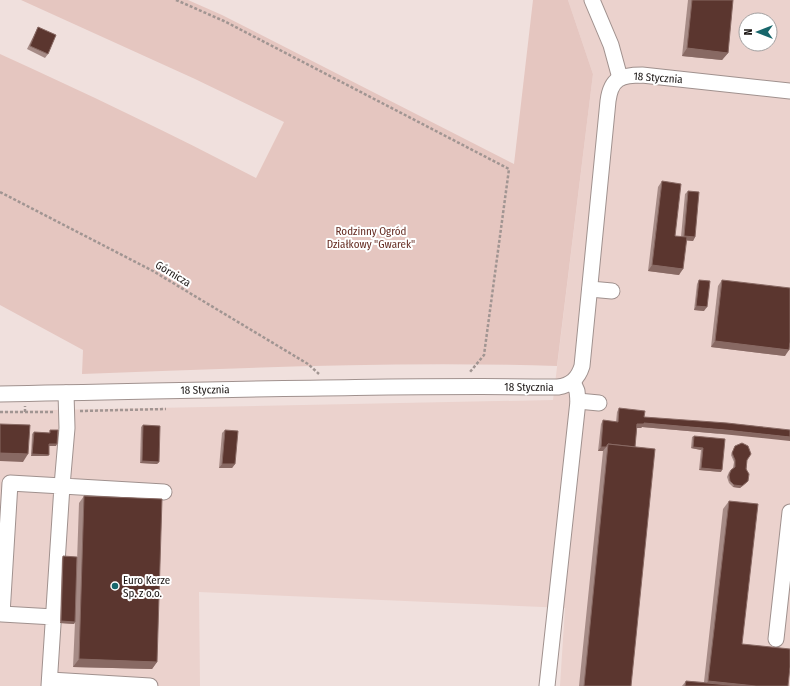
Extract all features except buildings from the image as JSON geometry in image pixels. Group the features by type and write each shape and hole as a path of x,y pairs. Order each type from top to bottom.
{"street":[{"path":"592,0 611,45 620,78"},
{"name":"18 Stycznia","path":"0,394 468,386 558,387 568,385 577,378 582,366 610,92 614,82 620,78 630,75 642,75 790,91"},
{"path":"590,289 612,291"},
{"path":"547,686 578,401 578,391 573,382"},
{"path":"66,393 67,428 50,683 150,686"},
{"path":"578,401 599,403"},
{"path":"54,617 2,614 10,483 164,492"},
{"path":"776,639 790,512"}],"path":[{"path":"176,0 224,21 509,169 484,355 468,374 468,386"},
{"name":"Górnicza","path":"0,192 153,271 308,364 320,375 322,388"},
{"path":"25,412 166,409"}],"shaded area":[{"path":"568,0 790,0 790,686 560,686 565,608 199,592 200,686 0,686 0,411 553,400 593,74"}],"green space":[{"name":"Rodzinny Ogród Działkowy \"Gwarek\"","path":"21,0 188,0 222,15 514,164 533,0 568,0 593,74 557,366 438,364 82,374 83,350 0,305 0,54 129,114 256,178 284,122 195,79"}],"place":[{"name":"Euro Kerze Sp. z o.o.","path":"115,586"}]}
